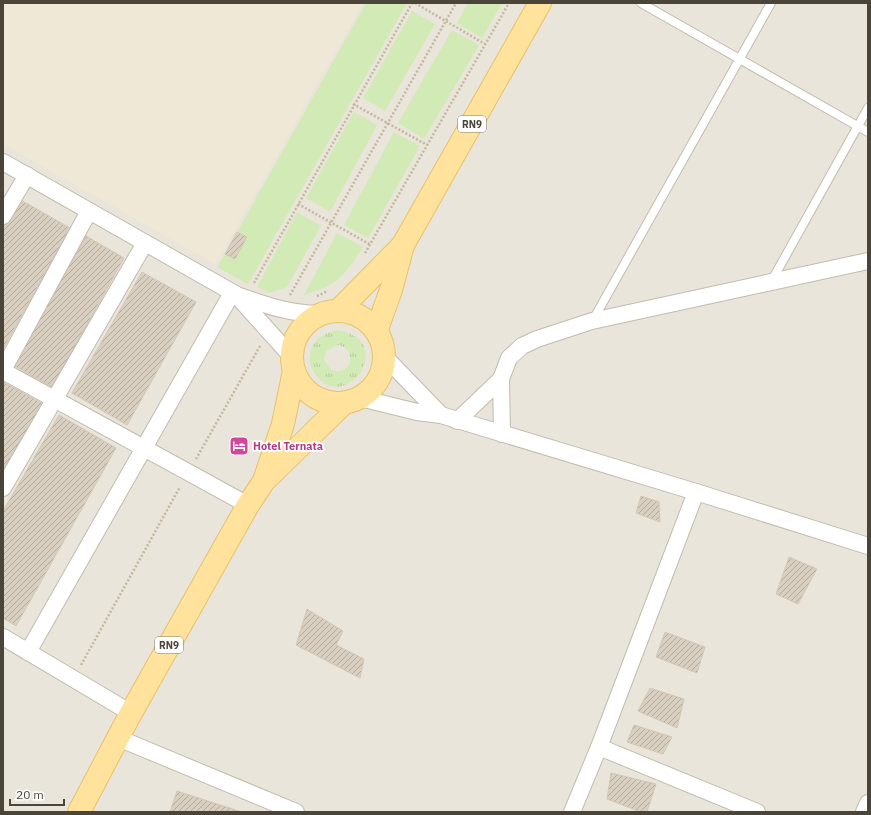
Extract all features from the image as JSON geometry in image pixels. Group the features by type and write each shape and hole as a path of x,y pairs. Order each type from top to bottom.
{"main road":[{"name":"RN9","path":"79,812 131,713 248,505 264,481 352,401 370,391 378,381 385,357 383,342 377,329 391,290 404,245 540,3"},
{"name":"RN9","path":"264,481 283,424 294,343 300,330 309,320 404,245"},
{"path":"325,307 353,313 366,320 377,329"},
{"path":"292,363 301,385 313,396 328,402 352,401"}],"street":[{"path":"3,162 145,243 240,292 277,309 302,314 325,307"},
{"path":"3,216 27,175"},
{"path":"89,211 3,370 188,474 248,505"},
{"path":"3,488 145,243"},
{"path":"457,421 500,379 509,358 522,346 537,339 592,321 868,261"},
{"path":"240,292 292,363"},
{"path":"28,652 144,449 240,292"},
{"path":"385,357 441,415"},
{"path":"500,379 502,434"},
{"path":"352,401 441,415 868,546"},
{"path":"572,812 599,747 696,492"},
{"path":"3,637 131,713"},
{"path":"118,738 288,810"},
{"path":"599,747 757,812"},
{"path":"864,812 868,803"}],"lane":[{"path":"641,3 868,132"},
{"path":"592,321 771,3"},
{"path":"771,282 868,108"}],"path":[{"path":"240,292 298,204 353,104 413,3 485,44"},
{"path":"288,300 387,122 456,3"},
{"path":"363,256 371,245 508,3"},
{"path":"353,104 427,145"},
{"path":"298,204 371,245"},
{"path":"325,307 334,288"},
{"path":"73,679 268,331"}],"shaded area":[{"path":"3,3 868,3 868,812 3,812"},
{"path":"3,3 363,3 215,264 3,144"}],"green space":[{"path":"366,3 407,3 248,284 217,267 225,254 235,259 247,237 237,232"},
{"path":"468,3 502,3 482,38 457,23"},
{"path":"412,11 435,24 385,111 363,98"},
{"path":"452,30 479,45 424,139 398,123"},
{"path":"354,112 377,125 330,212 306,198"},
{"path":"394,132 420,146 368,238 344,225"},
{"path":"297,212 321,226 287,287 270,293 257,287"},
{"path":"337,233 363,247 351,265 333,283 304,295"},
{"path":"338,330 356,337 365,348 366,360 361,372 351,382 340,387 327,385 315,374 311,366 310,352 313,345 323,335","holes":["337,345 344,347 350,356 348,366 338,371 331,370 324,360 326,351"]}],"building":[{"path":"19,199 70,228 3,349 3,229"},
{"path":"237,232 247,237 235,259 225,254"},
{"path":"86,236 124,258 52,387 13,365"},
{"path":"142,272 196,302 127,425 72,393"},
{"path":"3,382 43,404 3,471"},
{"path":"59,415 116,448 16,626 3,618 3,511"},
{"path":"641,496 659,502 660,522 636,513"},
{"path":"789,557 817,569 798,604 776,594"},
{"path":"307,609 343,631 336,645 364,659 360,678 296,645"},
{"path":"665,632 705,647 697,673 656,657"},
{"path":"650,688 684,699 677,728 638,711"},
{"path":"634,725 672,737 663,754 627,742"},
{"path":"611,773 656,784 647,812 641,812 607,799"},
{"path":"177,791 242,812 170,812"}],"place":[{"name":"Hotel Ternata","path":"239,446"}]}
